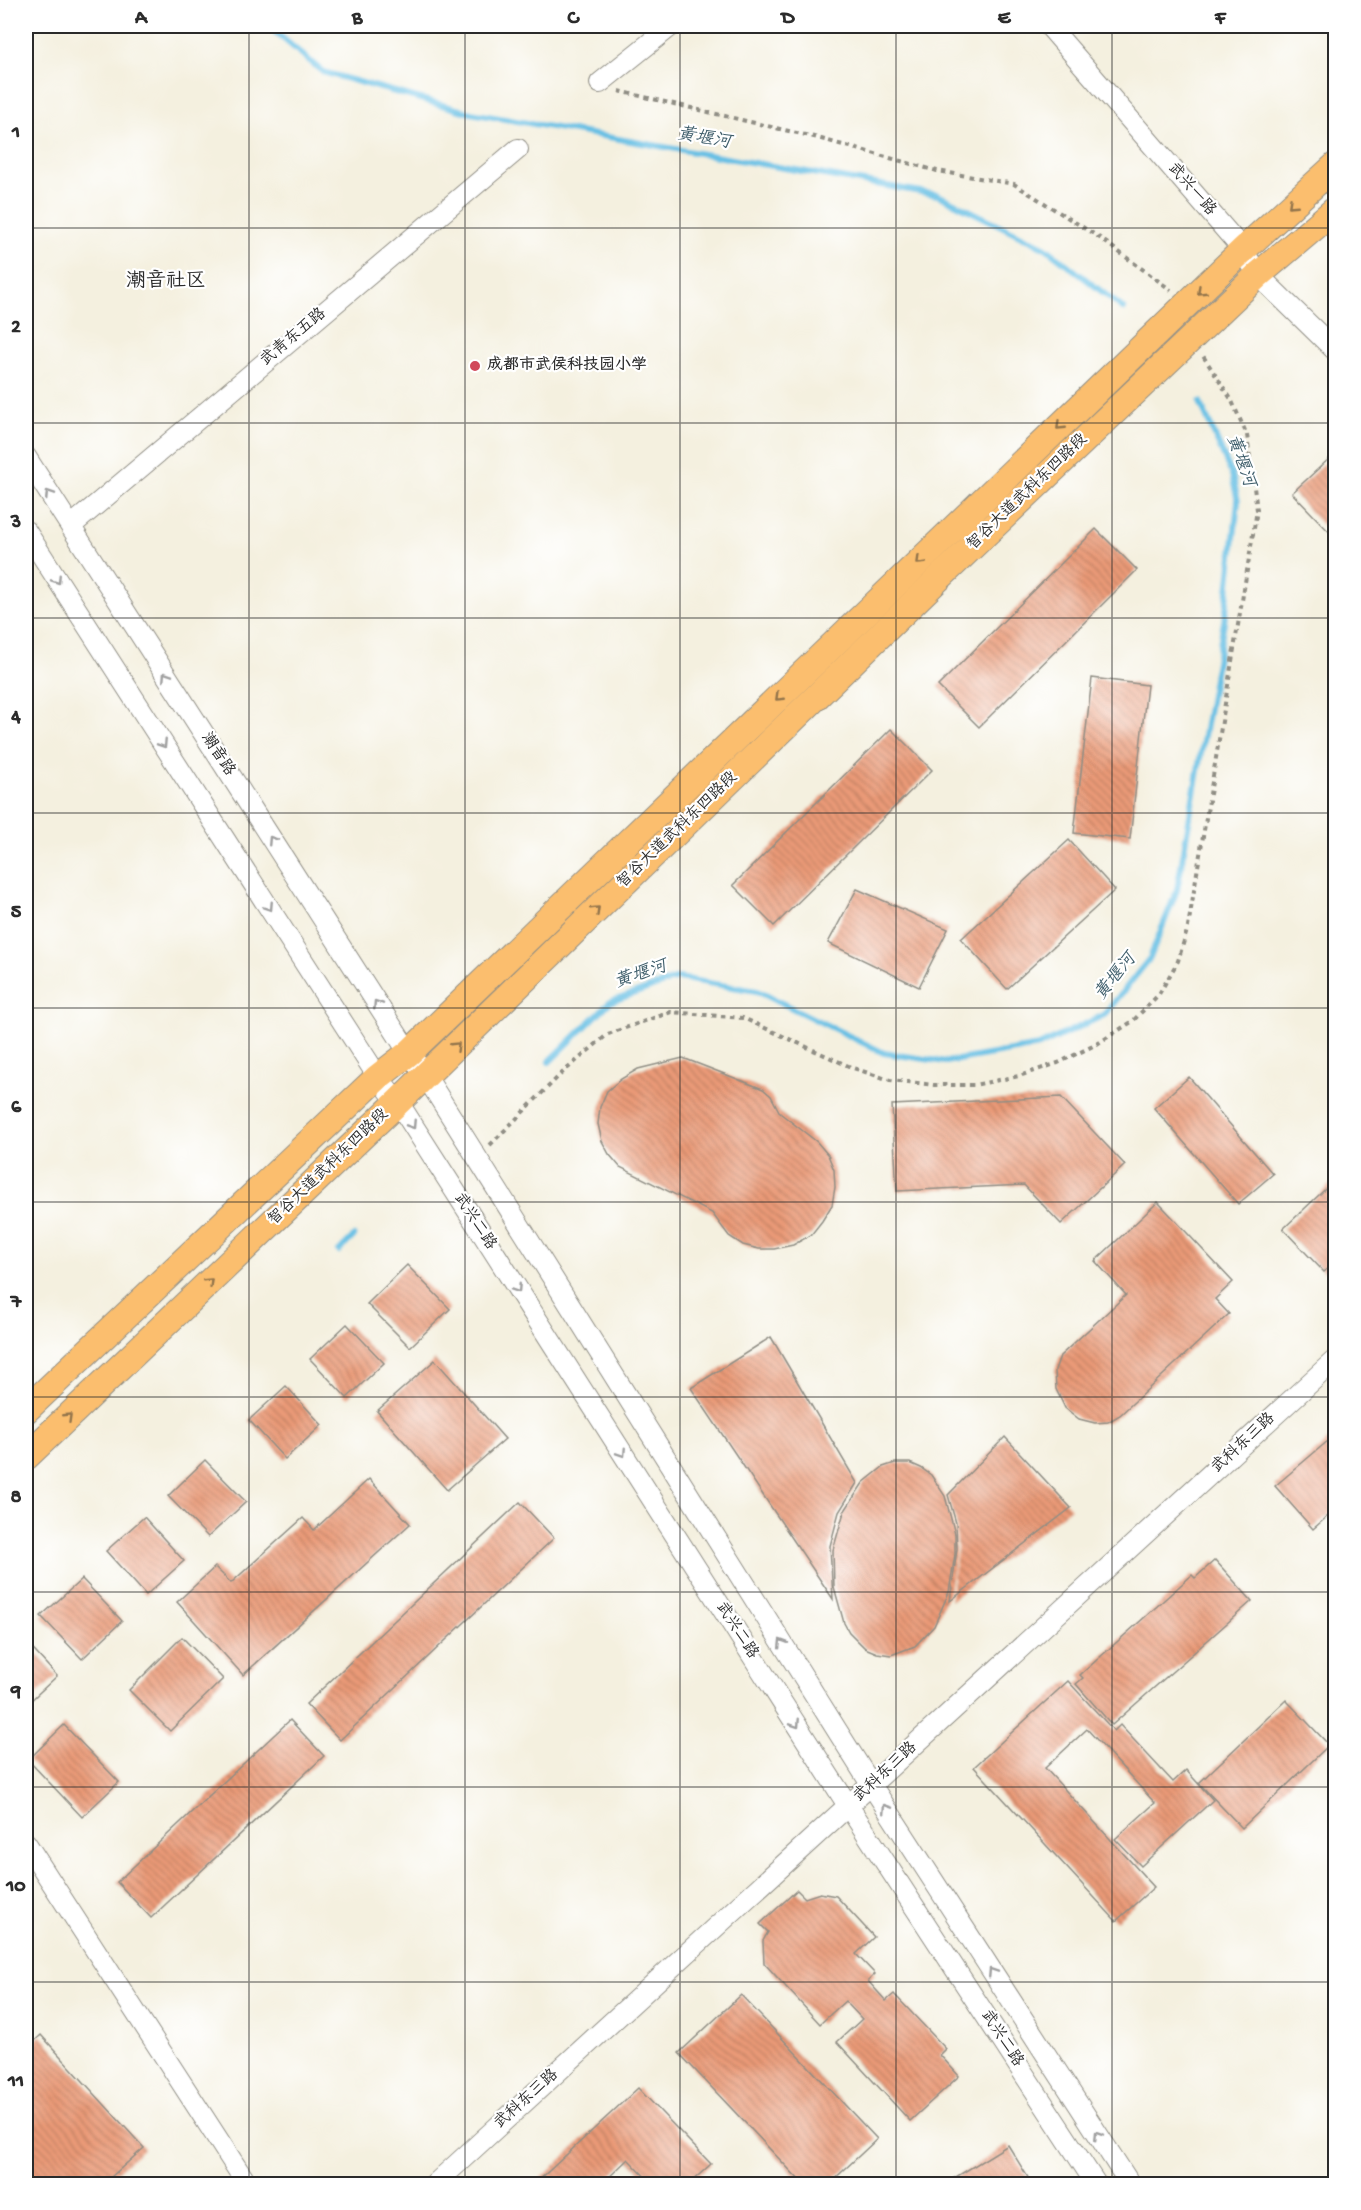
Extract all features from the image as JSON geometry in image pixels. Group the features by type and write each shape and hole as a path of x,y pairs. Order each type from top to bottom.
{"main road":[{"name":"智谷大道武科东四路段","path":"26,1410 378,1077 409,1053 1243,250 1335,165"},
{"name":"智谷大道武科东四路段","path":"26,1457 398,1102 935,582 1258,275 1335,209"}],"street":[{"path":"600,83 671,26"},
{"name":"武兴一路","path":"1049,26 1243,250 1258,275 1335,351"},
{"name":"武青东五路","path":"71,526 518,149"},
{"path":"1314,184 1335,159"},
{"name":"潮音路","path":"26,457 425,1076 872,1786 1130,2184"},
{"path":"26,531 32,558 378,1077"},
{"name":"武兴二路","path":"378,1077 398,1102 849,1807 1096,2184"},
{"name":"武科东三路","path":"435,2184 872,1786 1335,1359"},
{"path":"26,1843 248,2184"}],"path":[{"path":"600,83 626,94 814,137 937,171 1014,184 1098,236 1189,302"},
{"path":"477,1158 561,1074 608,1034 671,1012 744,1018 853,1068 890,1080 934,1085 974,1085 1019,1076 1058,1063 1097,1044 1133,1021 1159,994 1178,961 1188,927 1257,510 1247,435 1231,399 1191,338"}],"building":[{"path":"1331,457 1336,462 1336,539 1292,493"},
{"path":"1096,529 1137,570 979,727 938,686"},
{"path":"1092,678 1147,685 1130,839 1074,833"},
{"path":"891,729 932,770 774,926 733,885"},
{"path":"1069,840 1115,890 1007,989 961,939"},
{"path":"857,889 948,929 919,987 828,943"},
{"path":"683,1058 763,1089 771,1096 780,1113 817,1142 828,1155 834,1170 835,1187 832,1205 811,1235 793,1245 774,1249 759,1249 743,1245 729,1236 712,1213 620,1167 609,1154 602,1141 598,1124 600,1107 607,1091 638,1069"},
{"path":"1189,1077 1273,1174 1238,1204 1154,1108"},
{"path":"1061,1097 1125,1165 1061,1224 1024,1185 897,1191 892,1105"},
{"path":"1336,1179 1336,1261 1324,1272 1283,1229"},
{"path":"1158,1202 1233,1282 1215,1299 1229,1314 1120,1415 1108,1422 1095,1423 1079,1419 1065,1408 1056,1389 1055,1370 1060,1356 1126,1295 1095,1261"},
{"path":"407,1265 450,1309 410,1347 367,1304"},
{"path":"347,1324 384,1363 347,1398 310,1359"},
{"path":"771,1337 857,1483 839,1512 830,1546 833,1599 691,1388"},
{"path":"435,1360 505,1439 447,1490 377,1411"},
{"path":"286,1386 322,1425 285,1459 249,1420"},
{"path":"1336,1434 1336,1509 1313,1529 1275,1486"},
{"path":"1005,1437 1071,1508 950,1601 957,1549 956,1523 948,1495"},
{"path":"205,1460 246,1502 208,1537 168,1496"},
{"path":"895,1463 910,1463 921,1468 931,1475 945,1496 955,1534 955,1554 949,1592 934,1626 915,1646 891,1655 865,1648 849,1632 844,1623 834,1587 833,1550 844,1512 863,1483 883,1467"},
{"path":"369,1479 410,1524 243,1675 177,1602 215,1567 231,1583 303,1518 314,1530"},
{"path":"520,1502 554,1538 340,1740 306,1704"},
{"path":"144,1517 184,1561 146,1595 106,1551"},
{"path":"1215,1560 1252,1601 1112,1725 1076,1684 1083,1678 1080,1675 1192,1575 1195,1578"},
{"path":"82,1579 122,1621 82,1659 41,1616"},
{"path":"182,1637 223,1679 170,1731 129,1690"},
{"path":"26,1642 57,1676 26,1705"},
{"path":"1068,1681 1114,1731 1120,1725 1173,1782 1186,1770 1213,1800 1141,1866 1115,1839 1155,1803 1087,1729 1045,1768 1154,1887 1116,1921 974,1767"},
{"path":"1286,1700 1329,1745 1242,1828 1199,1783"},
{"path":"290,1720 324,1756 151,1918 117,1882"},
{"path":"64,1725 119,1782 82,1817 28,1760"},
{"path":"797,1890 805,1898 820,1893 836,1896 874,1937 856,1954 875,1974 868,1981 886,2001 894,1994 946,2049 940,2055 959,2076 910,2121 837,2042 862,2019 845,2001 820,2024 764,1963 763,1941 768,1932 760,1924"},
{"path":"741,1995 877,2139 829,2184 803,2184 679,2053"},
{"path":"41,2035 144,2148 111,2177 117,2184 26,2184 26,2049"},
{"path":"638,2088 711,2164 689,2184 652,2184 628,2159 602,2184 535,2184"},
{"path":"1008,2145 1032,2184 954,2184 951,2180"}],"waterway":[{"name":"黄堰河","path":"268,26 323,72 471,113 938,195 1046,248 1124,309"},
{"name":"黄堰河","path":"549,1062 610,1002 678,978 757,991 884,1053 946,1062 1039,1046 1104,1015 1150,958 1177,890 1226,610 1238,501 1232,475 1200,402"},
{"name":"黄堰河","path":"339,1251 354,1236"}],"place":[{"name":"成都市武侯科技园小学","path":"475,366"}],"district":[{"name":"潮音社区","path":"166,282"}]}
